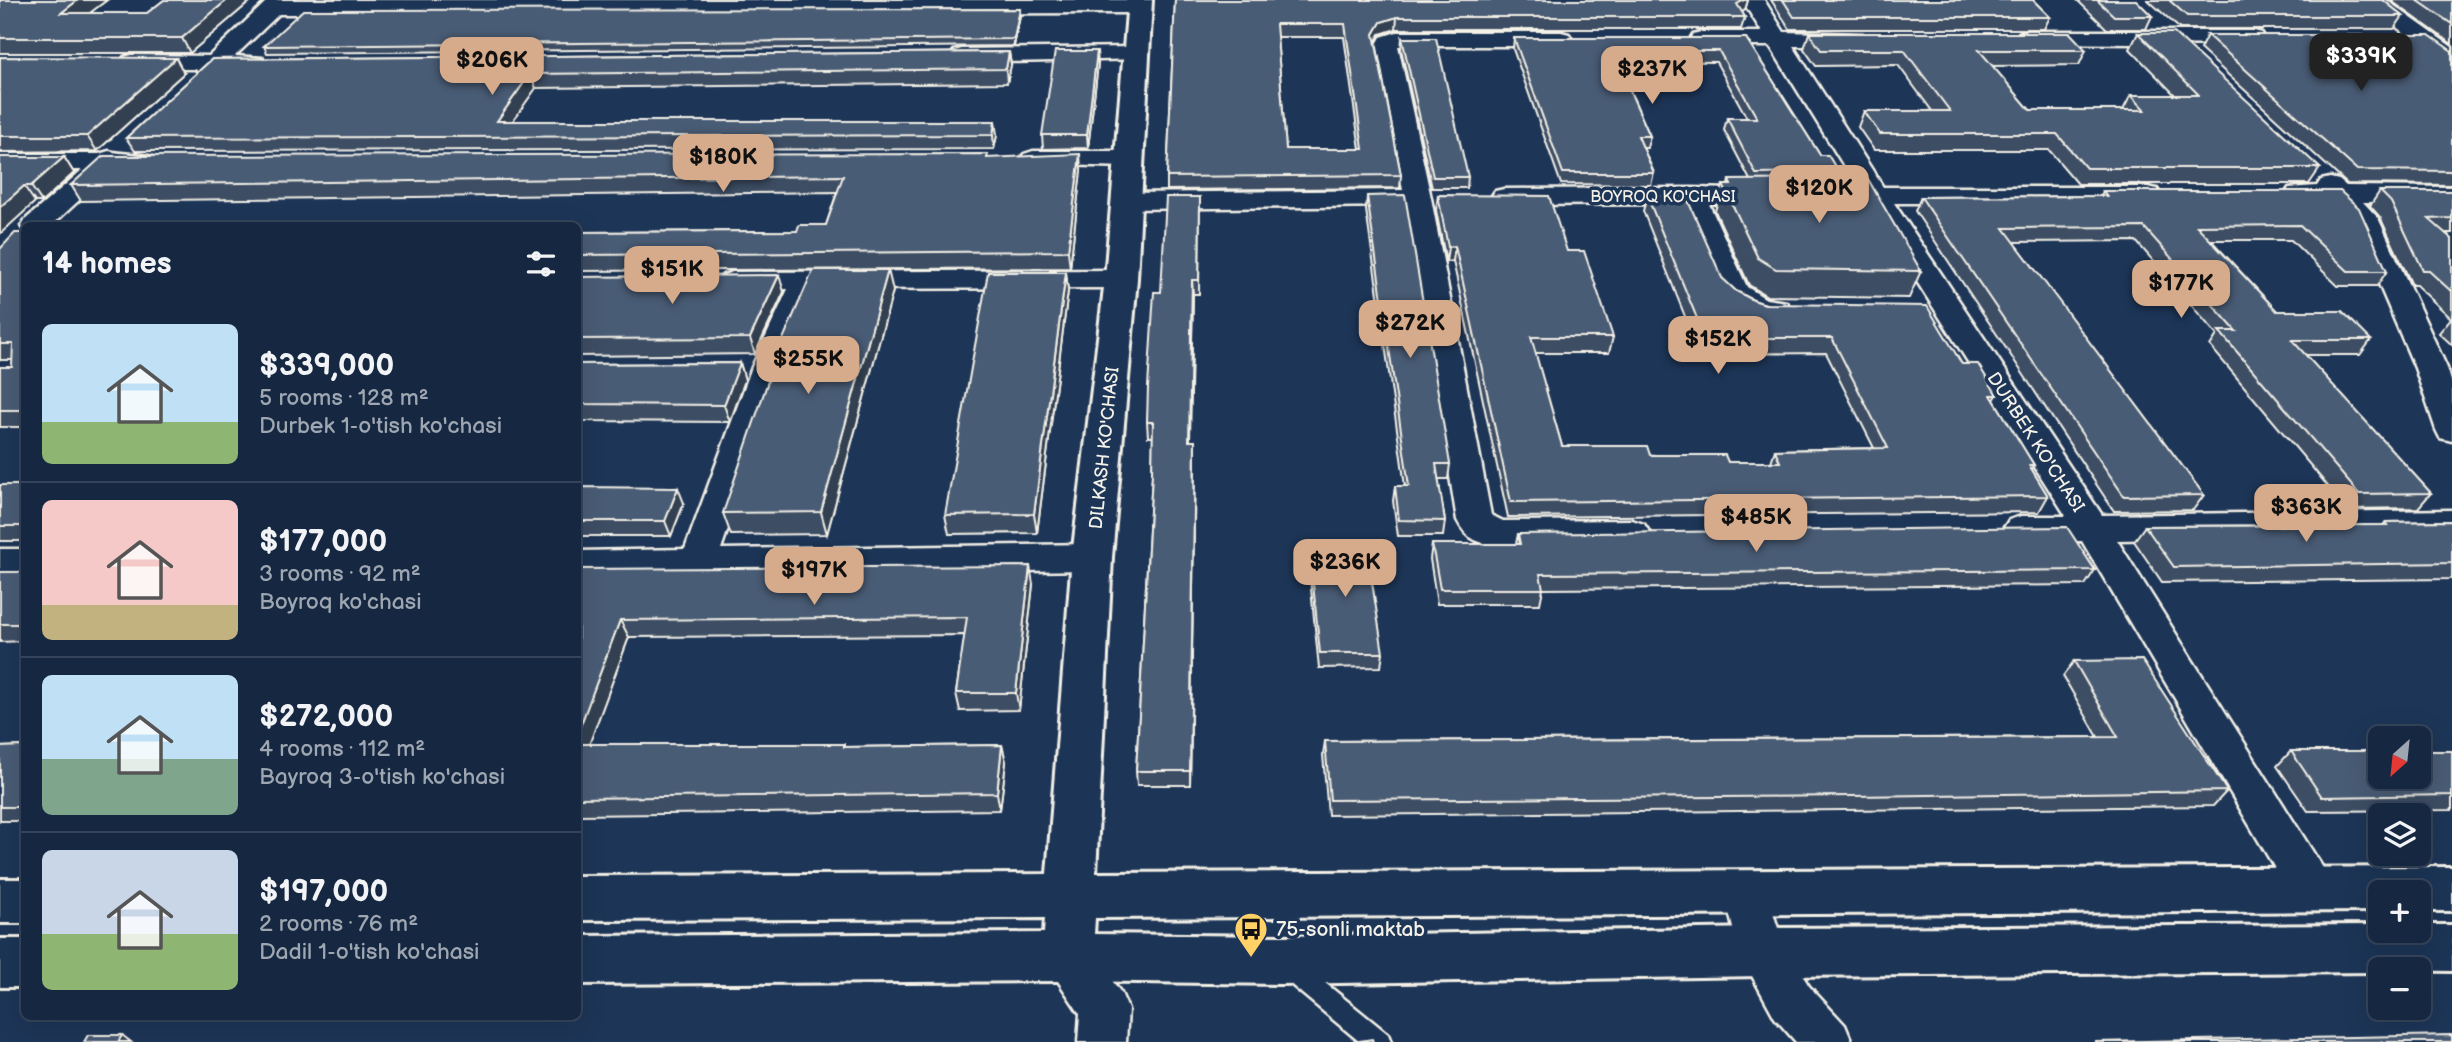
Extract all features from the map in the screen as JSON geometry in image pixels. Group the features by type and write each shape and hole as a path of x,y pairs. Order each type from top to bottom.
{"main road":[{"name":"DILKASH KO'CHASI","path":"1068,957 1075,796 1092,557 1121,279 1140,3"},
{"path":"581,898 2452,889"},
{"path":"0,901 21,901"},
{"path":"581,960 1068,957 1280,960 1762,952 2452,948"},
{"path":"0,963 21,963"}],"street":[{"name":"DURBEK KO'CHASI","path":"1753,0 1875,195 1937,310 2092,528 2312,890"},
{"path":"2372,0 2452,58"},
{"path":"185,90 277,4 1140,3"},
{"path":"2141,9 2201,65"},
{"path":"2008,38 2278,38"},
{"path":"1588,39 1397,39 1389,42 1387,46 1432,198 1474,520 1485,530 1503,534 1667,533"},
{"path":"1683,39 1873,39"},
{"path":"2386,39 2426,39"},
{"path":"941,56 1137,54"},
{"path":"107,62 271,62"},
{"path":"39,222 135,135"},
{"path":"1003,160 1128,159"},
{"path":"0,162 174,162"},
{"path":"2309,167 2364,218 2442,368 2452,430"},
{"path":"2271,194 2452,195"},
{"name":"BOYROQ KO'CHASI","path":"1473,198 2175,195"},
{"path":"1692,196 1735,292 1760,308 1801,308"},
{"path":"1127,201 1432,198"},
{"path":"712,282 1121,279"},
{"path":"698,564 754,367 806,281"},
{"path":"1983,529 2452,522"},
{"path":"581,564 1092,557"},
{"path":"0,562 21,562"},
{"path":"1746,892 1762,952 1792,1002 1828,1042"},
{"path":"1068,957 1104,1009 1102,1042"}],"lane":[{"path":"1280,960 1379,1042"}],"building":[{"path":"0,0 78,0 61,13 147,13 164,0 227,0 182,38 0,38"},
{"path":"1175,0 1744,0 1737,4 1745,17 1397,17 1381,22 1374,34 1401,175 1167,177","holes":["1276,24 1345,24 1363,149 1286,149"]},
{"path":"1783,0 2033,0 2050,17 1794,17"},
{"path":"2097,0 2136,0 2152,16 2114,16"},
{"path":"2169,0 2383,0 2403,16 2187,16"},
{"path":"2417,0 2452,0 2452,24"},
{"path":"1020,9 1014,39 264,46 303,10"},
{"path":"1809,33 2070,33 2086,50 1979,50 2030,110 2145,110 2131,95 2199,95 2138,33 2174,33 2320,168 2086,168 2057,134 1880,134 1864,111 1950,111 1904,50 1821,50"},
{"path":"2207,35 2429,35 2452,51 2452,171 2357,170"},
{"path":"1402,38 1436,38 1468,177 1433,177"},
{"path":"1514,38 1746,38 1820,155 1828,155 1839,173 1756,174 1727,118 1757,118 1719,51 1612,51 1650,136 1638,136 1654,173 1563,173"},
{"path":"1055,51 1097,51 1087,135 1042,135"},
{"path":"1009,52 1006,69 530,74 497,121 995,121 993,135 126,138 212,59"},
{"path":"0,57 176,58 87,136 0,136"},
{"path":"988,154 987,158 1080,154 1068,251 581,255 581,232 797,231 799,225 826,225 843,176 71,185 103,156"},
{"path":"0,157 64,157 31,186 24,186 0,207"},
{"path":"1868,179 1921,271 1776,269 1758,258 1723,185 1731,185 1729,180"},
{"path":"2103,191 2340,191 2359,208 2387,271 2348,271 2300,225 2197,226 2277,311 2342,311 2371,340 2292,340 2431,493 2359,494 2219,331 2236,331 2144,227 2004,228 2204,495 2124,496 1921,197 2107,196"},
{"path":"2380,191 2452,191 2452,218 2429,219 2452,239 2452,292 2428,270 2423,270 2391,202"},
{"path":"1405,195 1450,464 1436,464 1445,521 1399,520 1395,486 1409,486 1367,196"},
{"path":"1438,195 1549,196 1567,251 1584,251 1613,337 1531,337 1562,446 1647,446 1650,455 1725,455 1728,462 1780,462 1775,450 1888,448 1832,338 1705,338 1647,196 1686,196 1722,278 1736,291 1753,300 1765,304 1927,306 1962,364 1978,364 1997,395 1991,395 2034,465 2029,465 2048,496 1511,502 1455,246 1448,247"},
{"path":"1166,197 1200,197 1199,280 1192,280 1189,441 1195,441 1190,771 1136,771 1152,474 1153,422 1147,422 1148,387 1154,292 1161,292"},
{"path":"15,233 21,233 21,410 0,410 0,367 12,367 13,344 0,344 0,249"},
{"path":"813,270 888,270 821,512 723,513 780,346"},
{"path":"988,272 1066,272 1034,514 945,515"},
{"path":"779,275 750,338 581,339 581,277"},
{"path":"740,363 724,405 581,404 581,364"},
{"path":"0,485 21,485 21,526 0,526"},
{"path":"581,487 678,488 665,521 581,521"},
{"path":"2452,521 2452,563 2174,567 2145,526 2388,525 2386,522"},
{"path":"2067,527 2095,570 1540,574 1543,589 1440,589 1432,544 1520,544 1518,534"},
{"path":"1366,543 1383,653 1320,653 1309,544"},
{"path":"1030,566 1016,693 956,693 967,617 620,620 581,724 581,569"},
{"path":"0,572 21,572 21,624 0,624"},
{"path":"2142,660 2227,791 1330,800 1325,741 2118,737 2074,661"},
{"path":"581,744 844,744 844,747 1002,745 997,793 581,798"},
{"path":"21,746 21,807 0,807 0,747"},
{"path":"2291,751 2368,751 2368,789 2431,789 2431,751 2452,751 2452,795 2322,797"},
{"path":"88,1035 122,1035 118,1042 84,1042"},
{"path":"2452,1035 2452,1042 2095,1042"}],"place":[{"name":"75-sonli maktab","path":"1251,959"}]}
